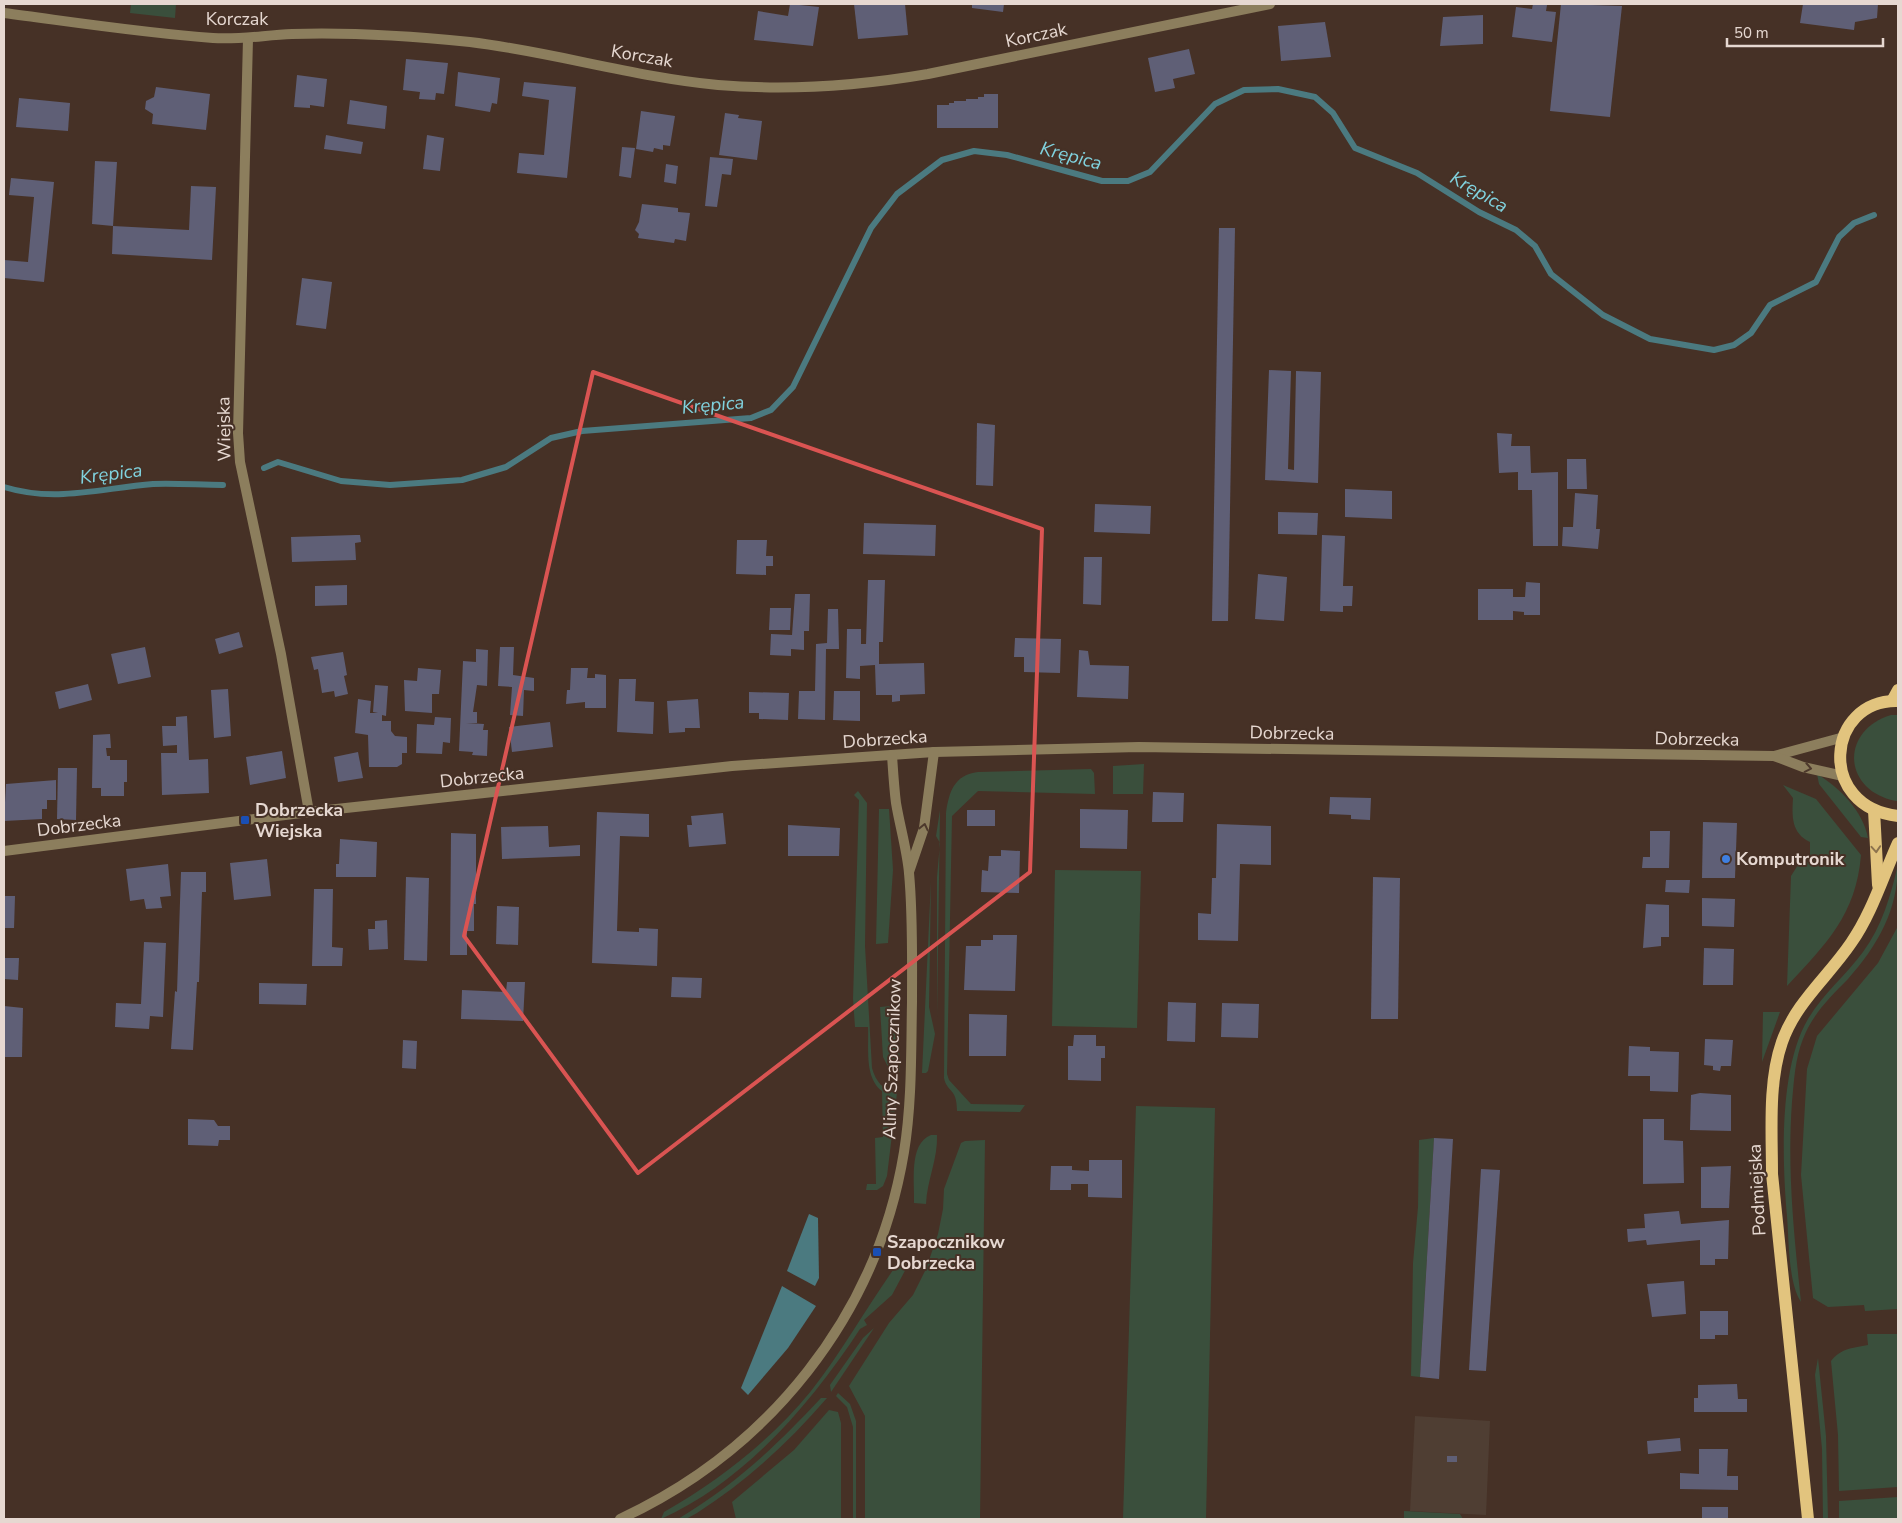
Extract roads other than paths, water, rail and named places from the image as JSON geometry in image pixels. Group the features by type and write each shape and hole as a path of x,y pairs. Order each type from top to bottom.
{"main road":[{"path":"1898,690 1895,701 1876,705 1851,724 1844,738 1840,757 1843,776 1850,790 1860,802 1874,810 1898,816"},
{"path":"1874,810 1878,887"},
{"name":"Podmiejska","path":"1808,1519 1775,1213 1772,1136 1774,1086 1781,1044 1789,1024 1812,990 1851,944 1862,926 1898,843"}],"street":[{"name":"Korczak","path":"4,13 213,38 248,39 312,34 419,38 523,50 642,74 717,85 825,87 878,83 928,74 1270,4"},
{"name":"Wiejska","path":"248,39 238,434 240,462 281,654 309,812"},
{"path":"1774,756 1844,738"},
{"name":"Dobrzecka","path":"4,851 309,812 732,766 934,752 1138,747 1774,756"},
{"name":"Aliny Szapocznikow","path":"909,873 924,828 934,752"},
{"name":"Aliny Szapocznikow","path":"620,1519 652,1504 723,1458 770,1416 790,1395 825,1349 867,1275 891,1211 900,1172 908,1122 912,1022 909,873 896,801 892,755"},
{"path":"1774,756 1803,767 1843,776"}],"water":[{"path":"809,1214 818,1218 819,1278 815,1286 787,1271"},
{"path":"782,1286 816,1306 788,1348 748,1395 741,1388"}],"waterway":[{"name":"Krępica","path":"264,468 278,462 341,481 390,485 462,480 506,467 551,438 582,431 751,418 771,410 793,387 871,228 897,194 942,160 974,151 1007,155 1102,181 1128,181 1150,172 1215,104 1244,90 1278,89 1315,97 1333,113 1355,148 1417,173 1479,212 1516,230 1535,246 1551,274 1603,315 1650,339 1714,350 1734,345 1751,333 1770,305 1816,282 1839,237 1854,223 1874,215"},
{"name":"Krępica","path":"4,487 23,492 60,494 153,484 223,485"}],"place":[{"name":"Dobrzecka Wiejska","path":"245,820"},
{"name":"Komputronik","path":"1726,859"},
{"name":"Szapocznikow Dobrzecka","path":"877,1252"}]}
